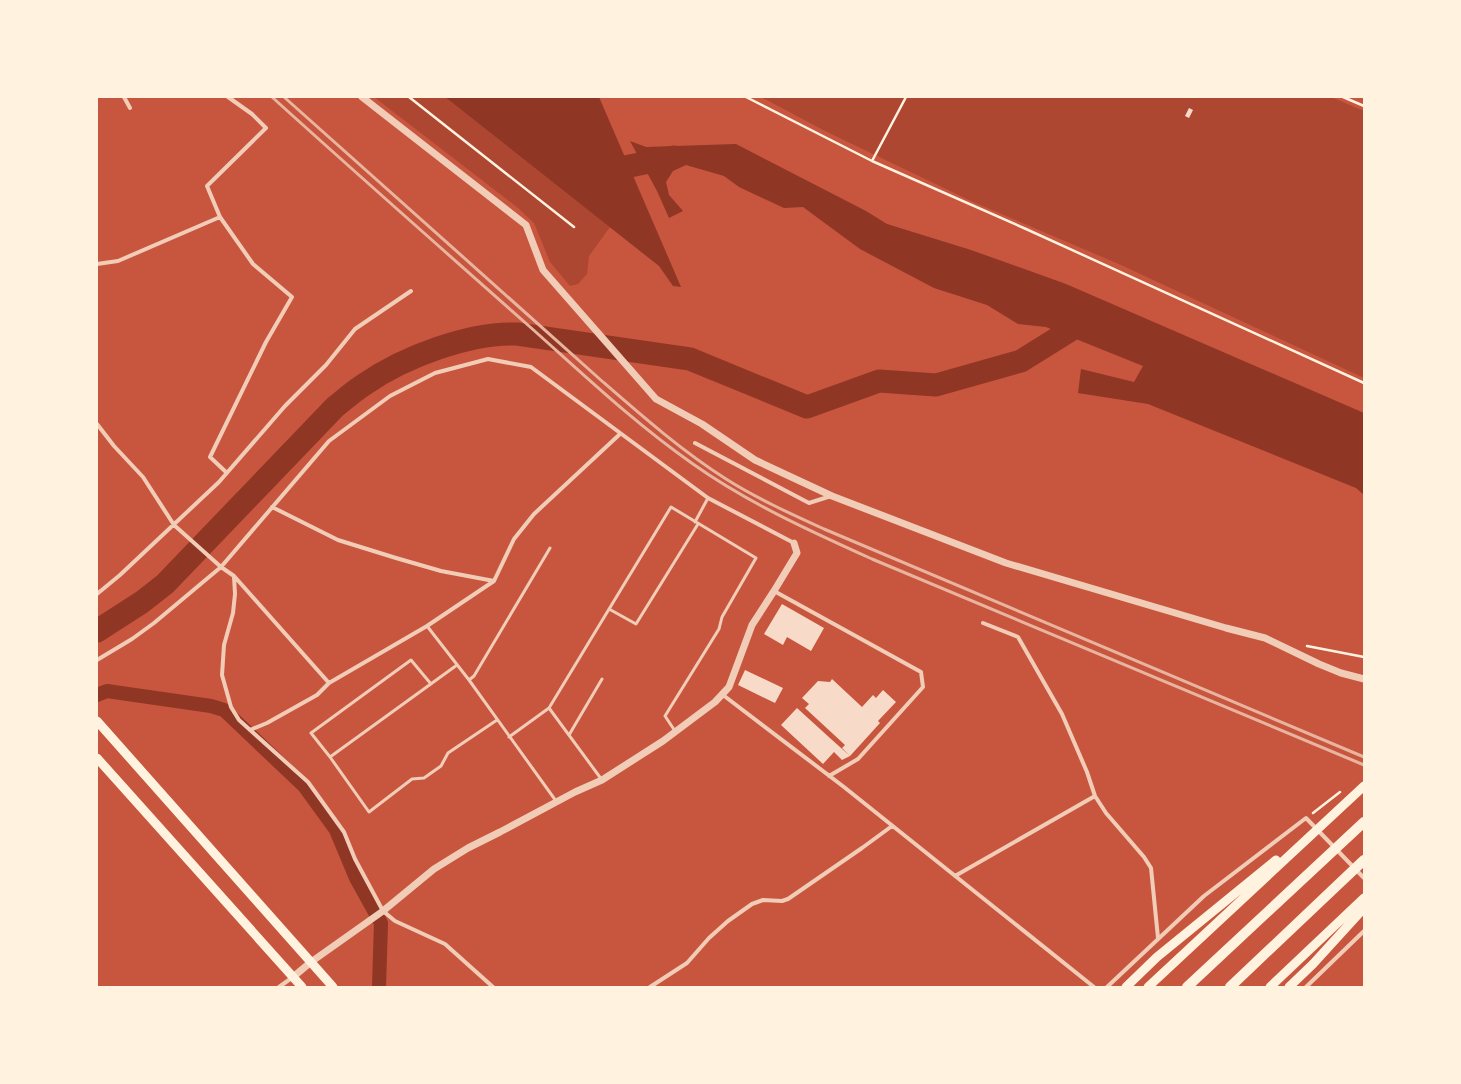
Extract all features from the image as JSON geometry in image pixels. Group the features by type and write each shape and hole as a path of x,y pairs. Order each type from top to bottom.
{"highway":[{"path":"1187,987 1364,822"},
{"path":"1230,987 1364,860"}],"main road":[{"path":"97,721 333,987"},
{"path":"97,758 302,987"},
{"path":"1148,987 1364,786"},
{"path":"1126,987 1157,957 1343,805"},
{"path":"1270,987 1364,898"},
{"path":"1289,987 1313,964 1364,908"}],"street":[{"path":"124,97 130,108"},
{"path":"227,473 210,457 266,342 292,297 253,264 220,217 207,186 266,128 252,114 228,97"},
{"path":"362,97 526,225 543,270 656,399 702,424 755,460 832,496 1006,563 1226,628 1265,638 1319,664 1341,673 1364,679"},
{"path":"97,264 118,261 220,217"},
{"path":"97,594 174,525 227,473 285,406 326,365 355,329 411,290"},
{"path":"97,660 132,639 154,623 221,567 329,441 390,396 435,373 488,359 531,367 708,498 794,543 797,553 752,625 728,687 723,695 715,702 663,741 602,780 575,792 468,848 434,869 383,911 311,962 294,977 279,987"},
{"path":"97,424 99,431 143,477 174,525 216,563 234,576 329,683"},
{"path":"250,730 267,723 317,695 329,683 427,626 494,580 514,539 534,514 620,434"},
{"path":"695,443 809,503 832,496"},
{"path":"272,508 338,540 441,571 494,580"},
{"path":"234,576 235,594 233,614 224,645 222,674 231,707 240,720 250,730 308,782 344,832 355,859 383,911 395,921 445,944 493,987"},
{"path":"774,591 921,672 923,687 858,759 829,776"},
{"path":"983,623 1018,637 1062,714 1087,772 1095,796 1106,813 1144,857 1151,868 1158,938"},
{"path":"723,695 829,776 1094,987"},
{"path":"955,876 1095,796"},
{"path":"1107,987 1204,896 1306,818 1364,878"},
{"path":"650,987 687,963 709,938 728,921 752,904 763,900 782,901 788,899 892,826"},
{"path":"1306,987 1364,931"}],"lane":[{"path":"609,609 636,624 696,523 708,498"},
{"path":"509,737 549,708 671,507 756,558 722,617 719,629 665,716 676,732"},
{"path":"468,680 474,676 550,548"},
{"path":"427,626 558,802"},
{"path":"431,684 411,660 311,733 369,812 412,779 424,778 441,766 448,753 497,720"},
{"path":"330,757 457,665"},
{"path":"569,735 602,679"},
{"path":"549,708 602,780"}],"path":[{"path":"408,97 574,227"},
{"path":"746,97 872,161 1364,383"},
{"path":"872,161 906,97"},
{"path":"1343,97 1364,106"},
{"path":"1301,645 1364,657"},
{"path":"1306,818 1344,789"}],"shaded area":[{"path":"374,97 445,97 610,227 589,256 587,274 578,284 570,286 550,262 534,223 518,208"},
{"path":"445,97 599,97 681,287 673,286 659,266"},
{"path":"761,97 1331,97 1364,111 1364,378 1121,265 971,201 825,131"},
{"path":"630,141 646,147 736,144 866,211 887,224 971,250 1066,284 1364,413 1364,495 1356,488 1148,404 1078,393 1081,369 1134,382 1143,366 1046,327 1018,324 987,305 934,288 860,249 803,207 784,208 739,187 724,176 686,165 673,171 666,182 669,195 683,211 669,218 657,191"}],"building":[{"path":"1189,108 1193,110 1189,118 1185,116"},
{"path":"782,604 824,628 811,651 787,637 783,645 764,634"},
{"path":"745,670 783,688 775,703 738,685"},
{"path":"832,679 862,707 873,695 876,698 883,690 896,702 878,721 880,723 850,756 842,748 845,745 805,708 809,704 802,698 818,681 830,682"},
{"path":"797,708 850,756 842,760 834,752 823,764 781,725"}],"waterway":[{"path":"603,155 620,168 674,157"},
{"path":"97,631 142,602 165,584 335,407 357,389 381,374 438,348 479,337 499,334 517,334 690,359 807,407 879,381 936,385 1021,361 1090,318"},
{"path":"97,695 107,691 211,706 224,710 304,786 336,830 356,878 381,923 379,987"}],"railway":[{"path":"272,97 629,415 693,464 735,491 780,516 872,559 1364,765"},
{"path":"284,97 647,420 678,445 737,486 786,512 824,529 1364,757"}]}
